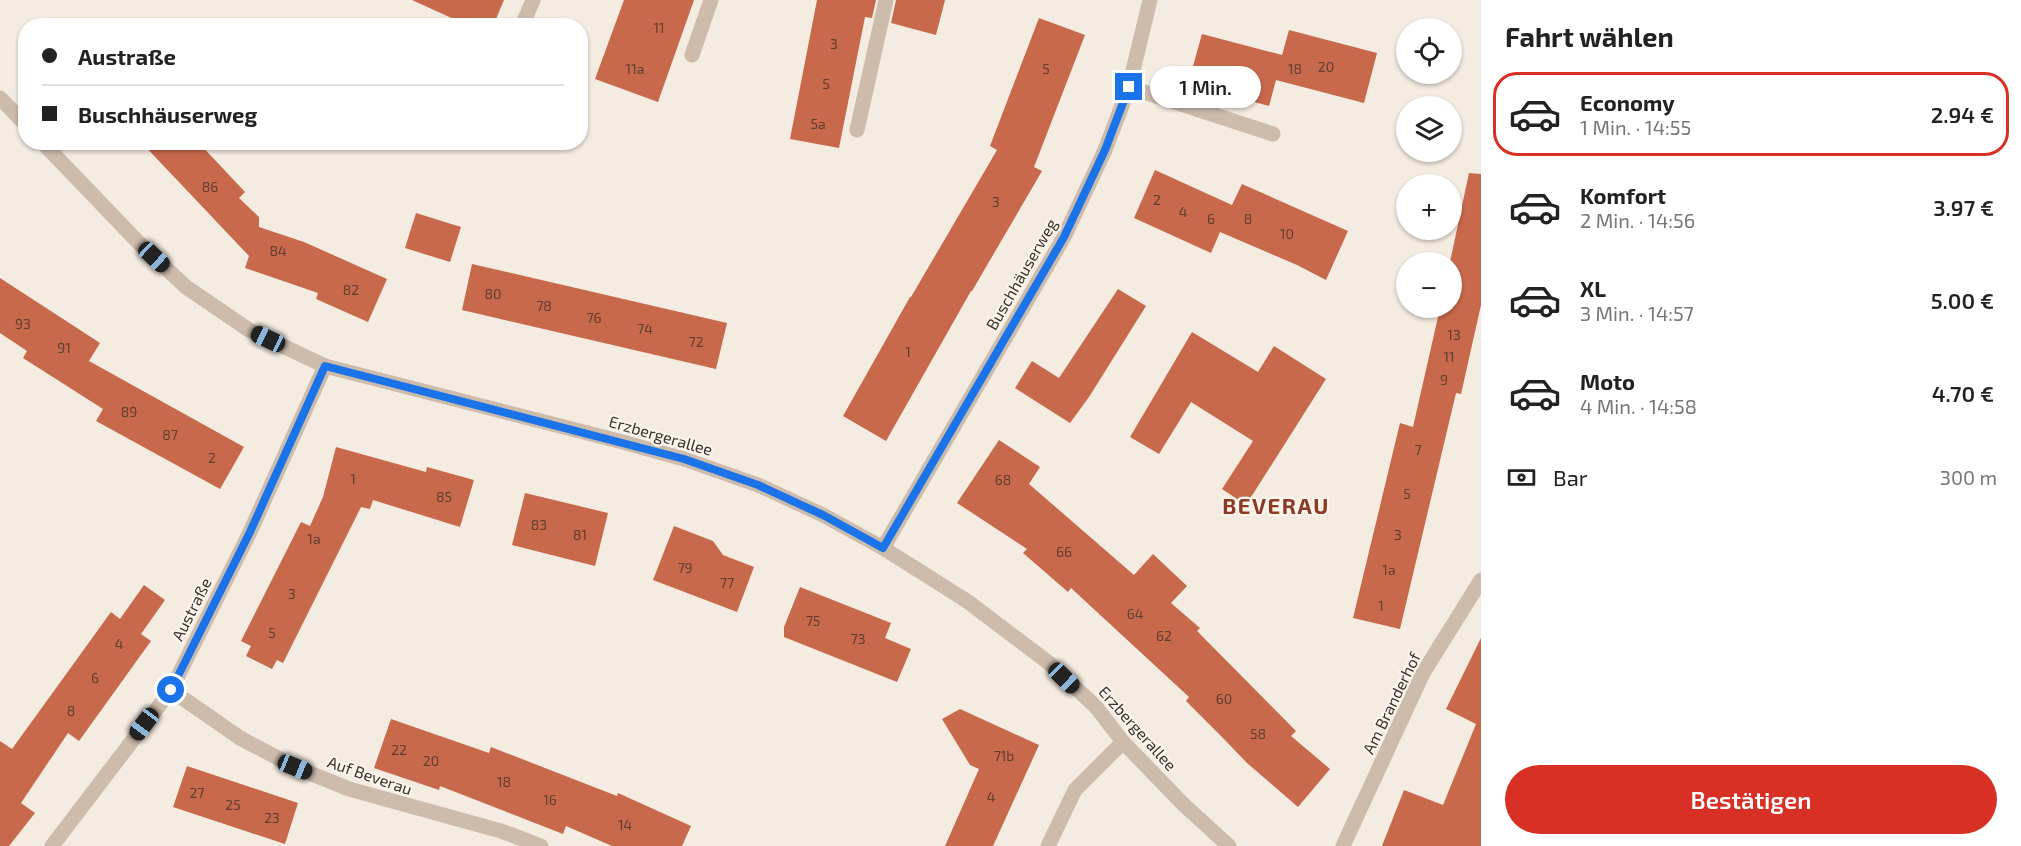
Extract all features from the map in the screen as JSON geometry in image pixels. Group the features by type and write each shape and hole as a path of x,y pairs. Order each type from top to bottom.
{"street":[{"path":"525,18 533,0"},
{"path":"692,55 711,0"},
{"path":"857,130 886,0"},
{"name":"Buschhäuserweg","path":"883,548 1064,237 1105,150 1129,87 1150,0"},
{"path":"1129,87 1273,134"},
{"path":"0,98 18,117"},
{"name":"Erzbergerallee","path":"50,150 138,242 186,286 249,330 325,366 603,436 684,459 758,485 823,515 883,548 967,602 1049,663 1096,707 1123,742 1184,805 1229,846"},
{"name":"Austraße","path":"51,846 171,690 250,532 325,366"},
{"name":"Am Branderhof","path":"1343,846 1423,673 1481,580"},
{"name":"Auf Beverau","path":"171,690 240,738 295,767 349,789 424,812 501,831 541,846"},
{"path":"1048,846 1075,790 1123,742"}],"building":[{"path":"412,0 504,0 496,18 451,18"},
{"path":"624,0 694,0 658,102 595,79"},
{"path":"817,0 876,0 872,18 865,17 839,148 790,139"},
{"path":"896,0 945,0 936,35 891,23"},
{"path":"1039,18 1085,35 1034,167 1042,171 886,441 843,416 997,150 990,146"},
{"path":"1289,30 1377,53 1364,103 1276,80 1269,106 1188,84 1202,34 1282,55"},
{"path":"149,150 206,150 245,192 239,198 259,217 259,227 304,242 387,279 368,322 316,299 318,293 245,268 249,256"},
{"path":"1155,170 1232,205 1242,184 1348,231 1326,280 1220,232 1211,253 1134,218"},
{"path":"1469,173 1481,174 1481,305 1461,394 1456,393 1400,629 1353,618 1400,423 1413,427 1438,318 1462,318 1462,252 1452,252 1455,240 1462,240 1462,206"},
{"path":"416,213 461,227 450,262 405,248"},
{"path":"472,264 727,323 716,369 462,310"},
{"path":"0,278 100,343 89,361 244,447 220,489 96,421 103,409 23,358 27,351 0,333"},
{"path":"1118,289 1146,306 1070,423 1015,388 1032,361 1059,378"},
{"path":"1192,332 1258,372 1274,346 1326,379 1246,505 1222,489 1253,441 1191,402 1159,454 1130,437"},
{"path":"999,440 1040,467 1029,484 1134,575 1153,554 1187,586 1171,603 1200,628 1197,631 1296,731 1291,736 1330,769 1298,807 1247,763 1186,701 1189,697 1071,588 1068,592 1023,553 1027,549 957,503"},
{"path":"336,447 426,472 427,467 474,480 460,527 373,500 370,509 361,507 283,663 277,660 272,669 246,656 251,646 241,641 301,522 310,526 323,497"},
{"path":"525,493 608,513 595,566 512,545"},
{"path":"674,526 713,541 723,555 754,567 737,612 653,580"},
{"path":"144,585 165,600 141,634 151,641 79,741 68,733 21,803 35,813 9,846 0,846 0,741 12,749 111,612 120,619"},
{"path":"800,587 891,623 885,638 911,649 897,682 784,637 784,627"},
{"path":"1481,638 1481,846 1382,846 1404,790 1443,805 1476,724 1446,709"},
{"path":"960,709 1039,745 993,846 945,846 979,769 970,765 942,719"},
{"path":"391,719 489,753 491,747 617,796 618,793 691,826 682,846 612,846 566,826 563,834 440,786 439,790 374,768"},
{"path":"187,766 298,803 285,844 173,807"}],"district":[{"name":"BEVERAU","path":"1276,505"}],"route":[{"path":"171,690 250,532 325,366 684,459 758,485 823,515 883,548 1064,237 1105,150 1129,87"}]}
